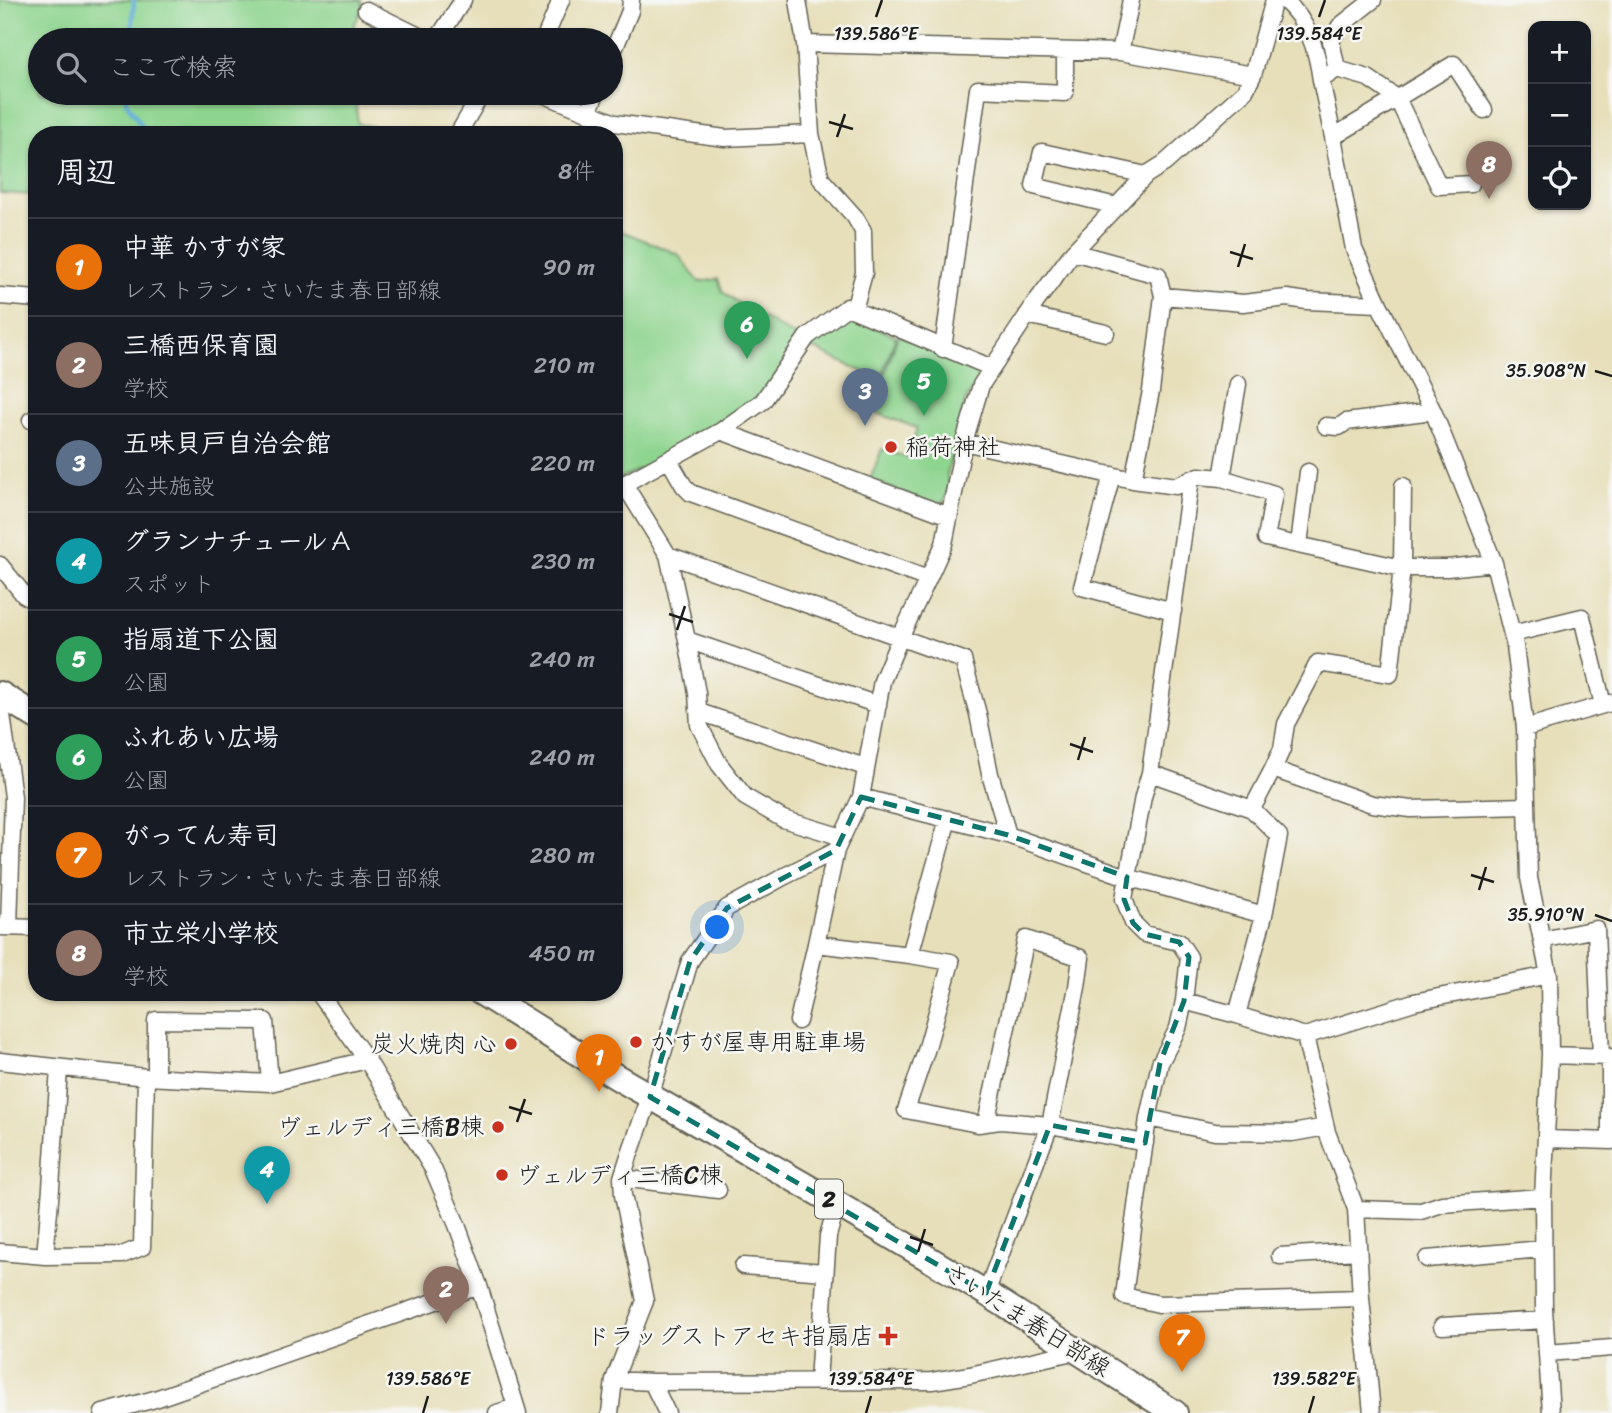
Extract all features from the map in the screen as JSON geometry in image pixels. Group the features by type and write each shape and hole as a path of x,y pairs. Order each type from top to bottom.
{"main road":[{"path":"3,706 28,714"},
{"name":"さいたま春日部線","path":"495,1001 650,1097 986,1293 1175,1413"}],"street":[{"path":"445,28 463,0"},
{"path":"549,28 561,0"},
{"path":"623,28 631,0"},
{"path":"798,0 805,44 811,134 821,179 855,217 863,231 864,273 854,310"},
{"path":"1120,52 1131,0"},
{"path":"798,1021 839,843 861,797 882,681 944,544 964,442 981,385 1073,252 1146,175 1165,163 1245,90 1253,75 1274,0"},
{"path":"1284,0 1307,28 1318,56 1354,249 1433,411 1494,563 1515,646 1525,728 1530,878 1549,975 1550,1055 1543,1197 1545,1320 1551,1413"},
{"path":"1337,69 1331,41 1340,26 1373,0"},
{"path":"366,10 403,28"},
{"path":"805,44 1120,52 1253,75"},
{"path":"943,349 978,89 1065,93 1065,51"},
{"path":"1334,137 1454,64 1484,110"},
{"path":"1321,80 1337,69"},
{"path":"1337,69 1368,78 1397,98 1439,186 1471,184"},
{"path":"463,126 475,105"},
{"path":"568,105 615,123 725,138 811,134"},
{"path":"587,113 591,105"},
{"path":"1116,206 1034,186 1042,152 1146,175"},
{"path":"1073,252 1158,275 1163,296 1151,391 1133,480"},
{"path":"0,296 28,298"},
{"path":"1163,296 1243,303 1287,298 1379,303"},
{"path":"623,484 722,431 763,401 807,337 847,307 992,368"},
{"path":"1027,315 1106,333"},
{"path":"1222,478 1238,384"},
{"path":"1326,426 1433,411"},
{"path":"722,431 949,516"},
{"path":"964,442 1133,480 1176,486 1199,476 1222,478 1274,494 1266,538 1402,568 1447,568 1494,563"},
{"path":"668,460 691,493 928,579"},
{"path":"1299,545 1308,471"},
{"path":"1112,475 1082,587 1173,611"},
{"path":"1191,479 1150,773 1124,899 1133,923 1144,934 1179,942 1189,957 1178,1028 1160,1063 1148,1118 1124,1296 1158,1304 1361,1298"},
{"path":"1252,809 1282,749 1286,724 1318,663 1390,674 1402,568 1403,486"},
{"path":"623,492 668,555 697,692 699,725 719,764 745,797 783,819 839,843"},
{"path":"668,555 963,660 990,774 1008,835"},
{"path":"0,565 28,597"},
{"path":"1512,634 1581,617 1607,704 1525,728"},
{"path":"687,640 878,705"},
{"path":"3,706 13,797 4,927 28,928"},
{"path":"699,712 865,767"},
{"path":"1273,769 1372,804 1411,810 1527,806"},
{"path":"1150,773 1252,809 1279,836 1264,915 1237,1015"},
{"path":"861,797 1008,835 1127,877 1264,915"},
{"path":"911,955 947,819"},
{"path":"610,1413 614,1380 645,1301 623,1195 622,1178 650,1097 690,961 727,908 839,843"},
{"path":"1542,940 1596,929 1608,1057 1611,1140 1546,1139"},
{"path":"986,1123 1026,939 1081,958 1050,1125 986,1293"},
{"path":"816,944 951,962 906,1110 978,1124 1000,1121 1050,1125 1145,1143"},
{"path":"1184,1001 1305,1037 1414,1002 1549,975"},
{"path":"324,1001 367,1060 433,1169 457,1225 479,1286 517,1410 497,1413"},
{"path":"0,1252 45,1256 122,1255 142,1247 156,1020 265,1021 270,1083"},
{"path":"1305,1037 1326,1127 1356,1209 1372,1413"},
{"path":"1550,1055 1608,1057"},
{"path":"0,1061 151,1077 270,1083 367,1060"},
{"path":"45,1256 59,1069"},
{"path":"1148,1118 1215,1132 1292,1133 1326,1127"},
{"path":"622,1178 718,1190"},
{"path":"1356,1209 1421,1211 1442,1204 1543,1197"},
{"path":"818,1381 828,1236 837,1204"},
{"path":"1427,1259 1544,1249"},
{"path":"1280,1256 1358,1251"},
{"path":"743,1266 825,1272"},
{"path":"103,1413 155,1399 479,1286"},
{"path":"1442,1326 1545,1320"},
{"path":"1547,1353 1612,1348"},
{"path":"614,1380 932,1381 1077,1351"},
{"path":"652,1382 667,1413"}],"highlighted area":[{"path":"861,797 1008,835 1127,877 1124,899 1133,923 1144,934 1179,942 1189,957 1184,1001 1160,1063 1145,1143 1050,1125 986,1293 650,1097 690,961 727,908 836,850"}],"green space":[{"path":"0,0 361,0 363,7 353,28 28,28 28,105 357,105 358,124 370,126 28,126 28,195 0,193"},
{"path":"623,232 678,254 699,282 718,279 723,292 805,342 760,396 719,426 623,477"},
{"path":"848,316 896,336 880,380 810,347"},
{"path":"898,335 986,373 966,399 947,475 947,492 939,507 870,480 882,449 908,458 917,428 855,405 865,376 882,382"}],"waterway":[{"path":"132,28 134,0"},
{"path":"128,105 142,126"}],"place":[{"name":"市立栄小学校","path":"1489,199"},
{"name":"ふれあい広場","path":"747,359"},
{"name":"指扇道下公園","path":"924,416"},
{"name":"五味貝戸自治会館","path":"865,426"},
{"name":"稲荷神社","path":"891,447"},
{"name":"かすが屋専用駐車場","path":"636,1042"},
{"name":"炭火焼肉 心","path":"511,1044"},
{"name":"中華 かすが家","path":"599,1092"},
{"name":"ヴェルディ三橋B棟","path":"498,1127"},
{"name":"ヴェルディ三橋C棟","path":"502,1175"},
{"name":"グランナチュールＡ","path":"267,1204"},
{"name":"三橋西保育園","path":"446,1324"},
{"name":"ドラッグストアセキ指扇店","path":"888,1336"},
{"name":"がってん寿司","path":"1182,1372"}]}
